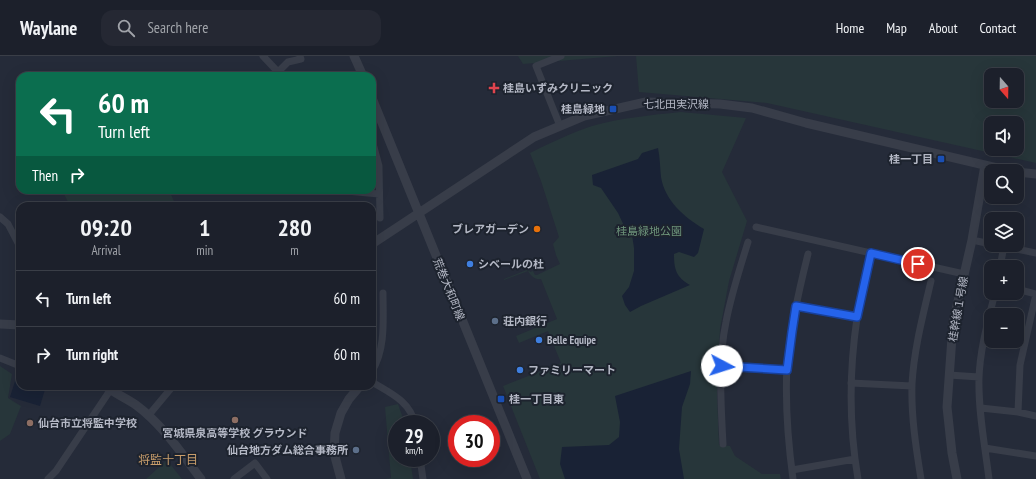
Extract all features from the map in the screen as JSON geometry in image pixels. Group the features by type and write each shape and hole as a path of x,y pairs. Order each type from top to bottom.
{"street":[{"path":"263,56 278,72 288,62 301,59 300,56"},
{"path":"354,56 361,72"},
{"path":"560,126 536,66 561,56"},
{"name":"七北田実沢線","path":"376,241 534,137 584,116 646,102 720,104 752,108 806,123 984,165"},
{"name":"荒巻大和町線","path":"376,118 419,213 527,479"},
{"path":"376,155 379,166 380,218"},
{"path":"1024,173 1036,174"},
{"name":"桂幹線１号線","path":"957,479 947,407 953,323 972,240 984,176"},
{"path":"0,217 8,224 16,239"},
{"path":"756,227 964,274"},
{"path":"972,240 984,243"},
{"path":"723,444 722,366 726,321 748,242"},
{"path":"1024,251 1036,253"},
{"path":"858,479 852,424 852,354 857,317 871,253"},
{"path":"793,479 788,426 787,370 796,306 808,254"},
{"path":"921,479 914,433 912,386 919,329 931,281"},
{"path":"1018,412 1020,365 1036,294 1024,291"},
{"path":"376,362 380,350 383,328 383,294"},
{"path":"989,479 979,378 985,336 993,300"},
{"path":"796,306 857,317"},
{"path":"0,324 16,325"},
{"path":"0,358 16,364"},
{"path":"722,366 787,370"},
{"path":"949,375 979,378"},
{"path":"851,383 912,386"},
{"path":"376,385 404,403 410,410 412,415"},
{"path":"48,479 56,471 107,390"},
{"path":"114,390 136,405 148,416 201,479"},
{"path":"148,416 170,390"},
{"path":"341,479 334,454 335,433 341,413 349,399 357,390"},
{"path":"981,408 1018,412 1036,416"},
{"path":"985,448 1036,456"},
{"path":"792,470 855,459"},
{"path":"234,479 255,463 267,479"},
{"path":"421,467 423,479"}],"green space":[{"path":"518,56 618,56 523,64"},
{"path":"636,56 1036,56 1036,163 1005,156 1024,156 1024,116 984,116 984,151 767,103 639,92"},
{"name":"桂島緑地公園","path":"681,112 746,118 722,172 747,221 729,281 720,329 717,394 719,445 730,446 735,456 762,474 780,474 781,479 540,479 503,386 561,363 548,331 519,343 516,336 557,319 541,279 533,277 528,271 504,280 529,269 530,272 533,271 535,275 537,275 560,264 553,244 559,237 541,181 530,153 561,138 603,123"},
{"path":"64,194 171,194 174,202 68,202"},
{"path":"0,366 12,374 8,398 21,406 10,434 0,441"},
{"path":"398,404 402,415 388,415 388,442 385,407"},
{"path":"167,460 182,479 146,479"},
{"path":"390,467 411,467 413,479 385,479 391,478"}],"water":[{"path":"658,148 661,177 667,194 676,208 704,229 698,253 694,257 679,252 674,254 675,268 679,276 690,285 630,312 625,305 622,296 629,287 634,271 634,248 632,235 626,230 618,213 601,188 593,185 592,175 638,159 642,153"},
{"path":"691,371 690,384 682,407 679,449 684,479 565,479 560,464 562,447 609,445 619,437 620,422 615,396"},
{"path":"16,378 16,390 45,390 40,406 10,397"}],"place":[{"name":"桂島いずみクリニック","path":"494,88"},
{"name":"桂島緑地","path":"613,109"},
{"name":"桂一丁目","path":"941,159"},
{"name":"ブレアガーデン","path":"537,229"},
{"name":"シベールの杜","path":"470,264"},
{"name":"荘内銀行","path":"495,321"},
{"name":"Belle Equipe","path":"539,340"},
{"name":"ファミリーマート","path":"520,370"},
{"name":"桂一丁目東","path":"501,399"},
{"name":"宮城県泉高等学校 グラウンド","path":"235,420"},
{"name":"仙台市立将監中学校","path":"30,423"},
{"name":"仙台地方ダム総合事務所","path":"356,450"}],"district":[{"name":"将監十丁目","path":"168,460"}],"route":[{"path":"722,366 787,370 796,306 857,317 871,253 918,264"}]}
